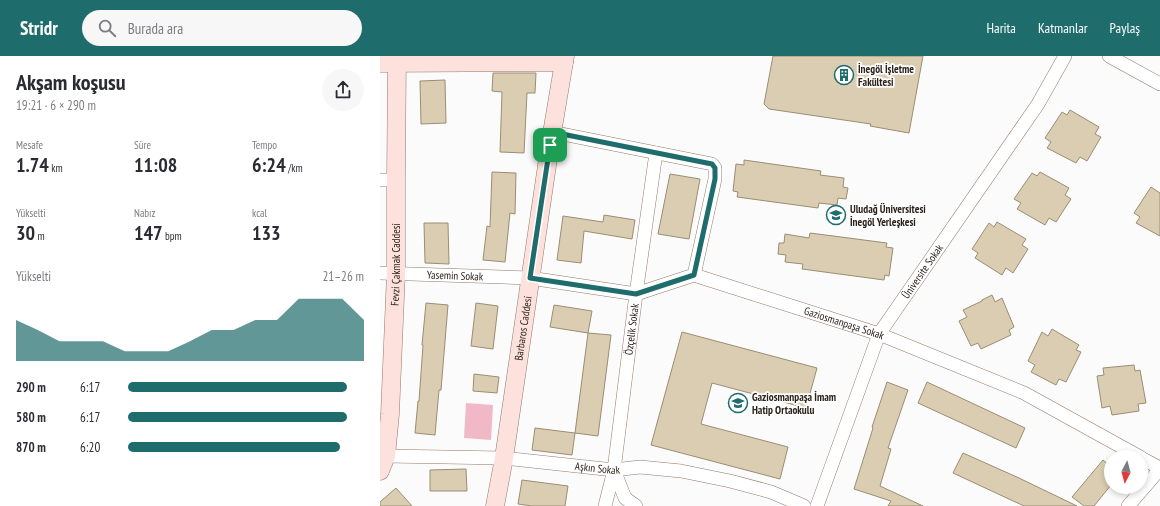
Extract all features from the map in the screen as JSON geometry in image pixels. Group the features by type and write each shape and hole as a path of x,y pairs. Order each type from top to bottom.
{"street":[{"name":"Üniversite Sokak","path":"817,506 879,334 1038,104 1064,56"},
{"path":"1109,56 1160,84"},
{"path":"392,60 564,59"},
{"name":"Barbaros Caddesi","path":"495,506 504,458 564,59"},
{"name":"Fevzi Çakmak Caddesi","path":"383,464 390,414 388,180 392,60"},
{"path":"530,278 636,294 694,275 715,179 715,168 712,164 552,132"},
{"name":"Özçelik Sokak","path":"605,506 614,470 636,294 656,153"},
{"name":"Yasemin Sokak","path":"388,273 530,278"},
{"name":"Gaziosmanpaşa Sokak","path":"694,275 879,334 1024,393 1127,450"},
{"name":"Aşkın Sokak","path":"383,464 504,458 614,470 640,467 681,471 730,481 772,492 804,506"},
{"name":"Gaziosmanpaşa Sokak","path":"1148,461 1160,468"},
{"path":"1128,506 1160,468"},
{"path":"614,470 625,498 636,506"}],"shaded area":[{"path":"466,403 493,405 491,440 464,438"}],"building":[{"name":"İnegöl İşletme Fakültesi","path":"773,56 923,56 909,133 870,126 871,124 769,109 764,104"},
{"path":"493,73 536,73 535,93 527,93 524,153 500,152 502,92 492,91"},
{"path":"445,80 446,123 421,124 420,81"},
{"path":"1070,110 1099,127 1095,134 1101,137 1087,161 1080,157 1076,163 1047,148 1051,142 1045,138 1062,112 1067,115"},
{"path":"744,160 821,171 820,175 844,178 843,187 848,188 846,199 838,198 837,205 819,203 818,208 737,197 738,192 733,191 736,164 744,165"},
{"path":"492,172 516,173 515,214 510,213 505,262 483,260 487,226 490,227"},
{"path":"1040,172 1069,188 1065,195 1071,199 1056,222 1049,218 1045,225 1017,209 1021,203 1014,199 1032,173 1037,176"},
{"path":"670,174 700,179 689,239 658,234"},
{"path":"1151,187 1160,193 1160,236 1136,223 1140,217 1134,213"},
{"path":"604,215 635,220 632,239 584,231 581,263 557,260 563,216 603,222"},
{"path":"997,222 1026,239 1022,245 1028,249 1013,273 1006,268 1002,275 975,258 978,253 972,249 989,223 994,227"},
{"path":"424,223 448,223 449,264 425,263"},
{"path":"810,233 887,243 886,247 893,248 889,276 885,275 884,280 802,269 803,264 785,262 786,255 778,254 779,243 784,243 785,234 809,238"},
{"path":"992,295 995,302 1002,298 1014,327 1009,330 1011,335 981,349 978,343 971,346 959,321 967,317 963,310"},
{"path":"426,303 448,305 441,390 439,390 435,435 415,433 419,401"},
{"path":"476,303 498,306 493,349 471,346"},
{"path":"554,305 592,311 588,333 550,327"},
{"path":"1052,329 1079,345 1076,350 1081,352 1066,382 1059,379 1056,385 1031,372 1035,365 1028,361 1042,332 1048,336"},
{"path":"682,332 817,368 806,408 712,383 701,424 788,447 780,479 651,445"},
{"path":"588,333 611,335 598,436 575,433"},
{"path":"1134,365 1135,371 1140,370 1146,403 1138,404 1139,411 1112,415 1110,406 1102,408 1097,376 1104,375 1103,368"},
{"path":"474,374 499,377 497,393 473,391"},
{"path":"887,382 908,390 888,448 891,449 880,486 923,506 888,506 891,501 854,489"},
{"path":"927,382 1025,428 1016,448 918,403"},
{"path":"535,428 575,433 572,455 532,450"},
{"path":"963,453 1077,506 1024,506 953,473"},
{"path":"1103,460 1104,494 1094,506 1084,506 1072,497"},
{"path":"466,469 467,491 430,491 430,470"},
{"path":"522,480 568,486 565,506 532,506 518,504"},
{"path":"396,488 412,506 380,506 380,502"}],"place":[{"name":"İnegöl İşletme Fakültesi","path":"844,75"},
{"name":"Uludağ Üniversitesi İnegöl Yerleşkesi","path":"836,215"},
{"name":"Gaziosmanpaşa İmam Hatip Ortaokulu","path":"738,403"}],"route":[{"path":"552,132 712,164 715,168 715,179 694,275 636,294 530,278 550,145 552,132"}]}
